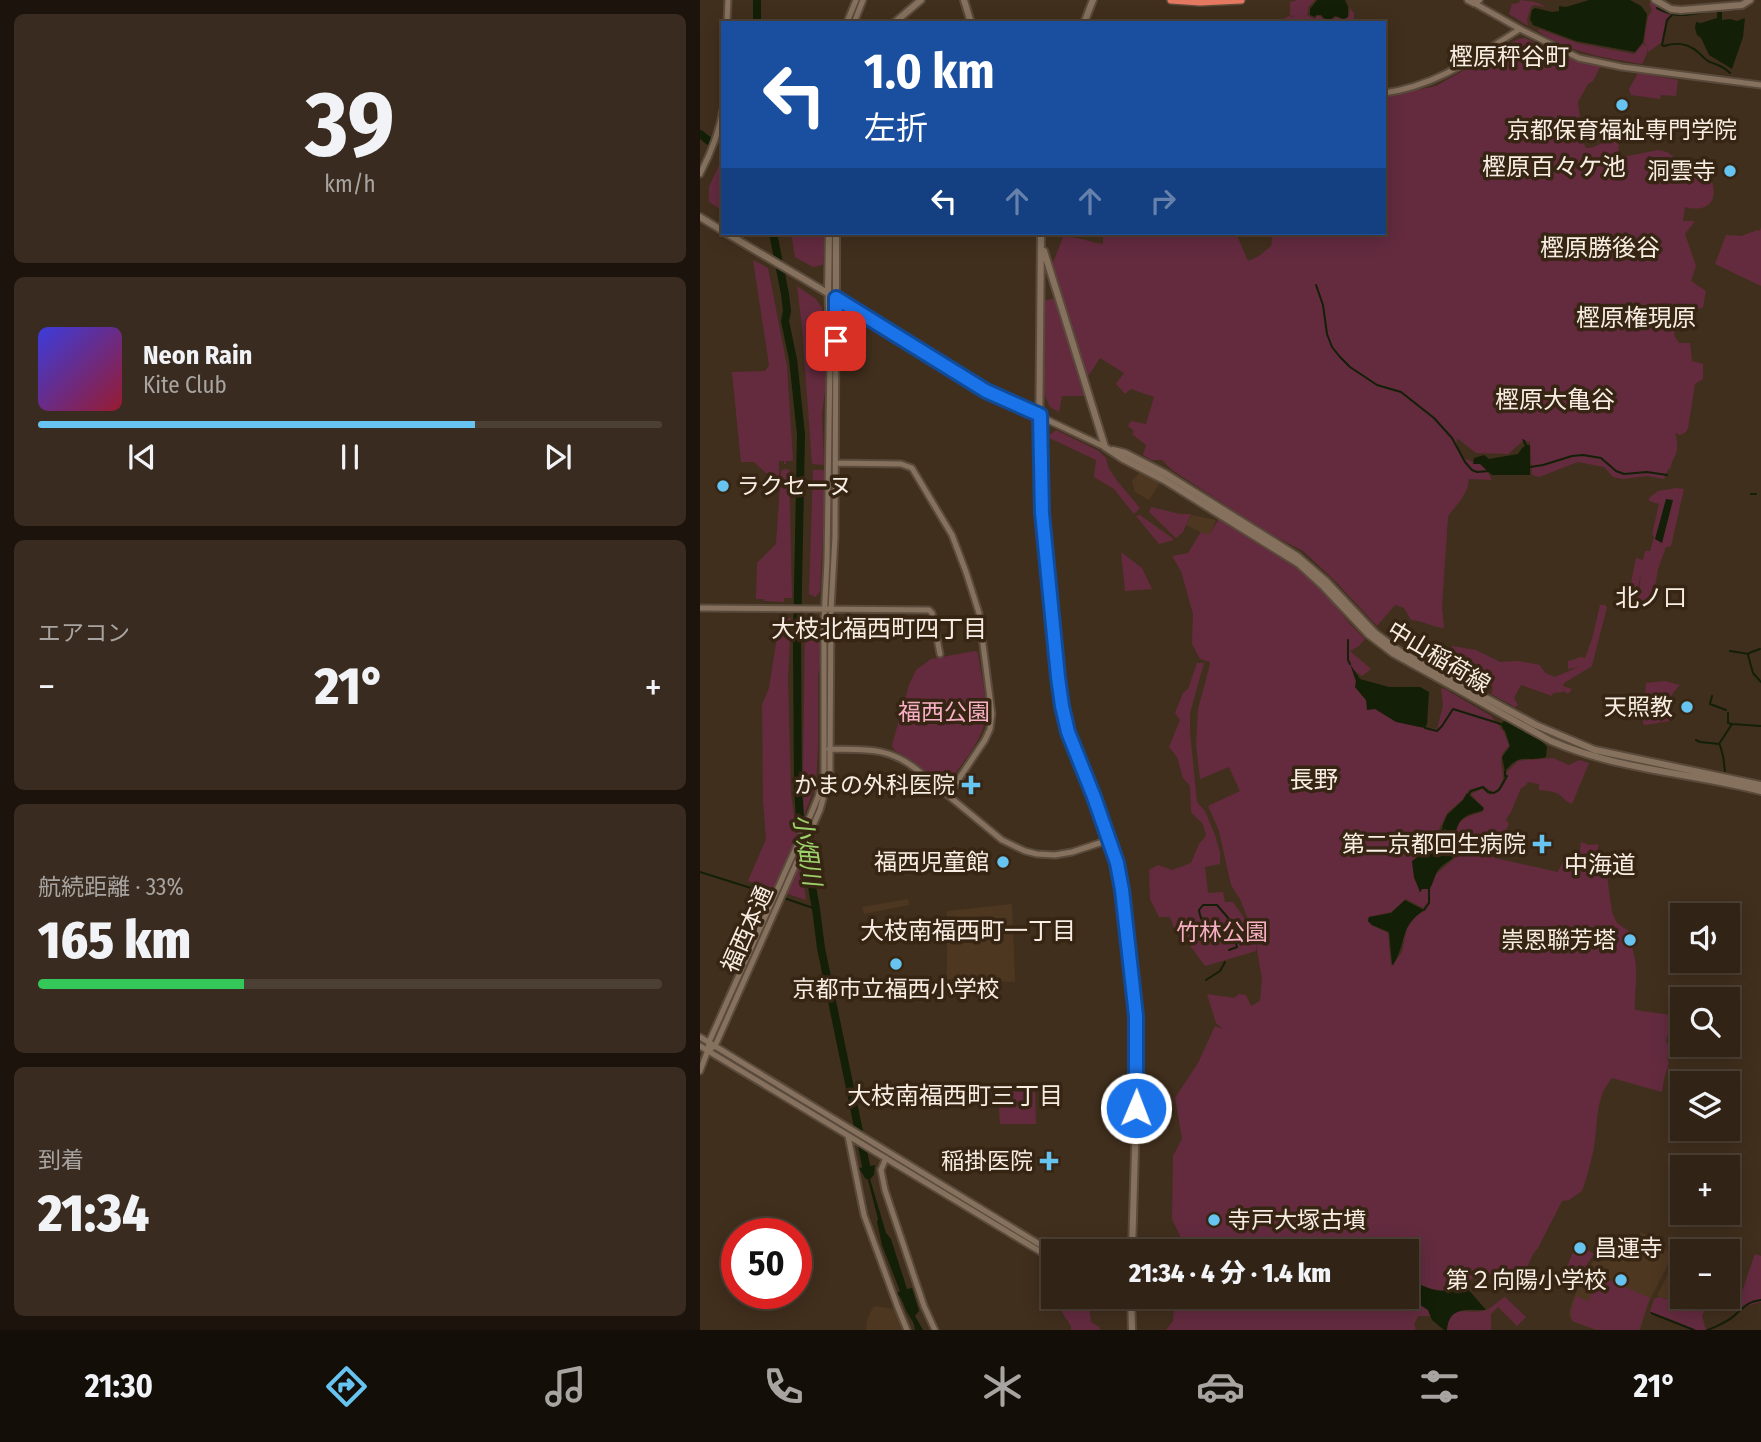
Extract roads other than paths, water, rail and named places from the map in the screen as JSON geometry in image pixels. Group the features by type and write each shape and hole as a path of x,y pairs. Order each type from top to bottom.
{"highway":[{"path":"1171,0 1241,0"}],"main road":[{"path":"896,21 921,0"},
{"path":"964,0 970,21"},
{"path":"1085,21 1093,0"},
{"path":"1655,0 1671,9 1681,10 1742,5 1750,0"},
{"path":"700,217 721,230"},
{"path":"729,235 836,298"},
{"name":"福西本通","path":"828,293 829,235"},
{"name":"福西本通","path":"836,235 836,298"},
{"path":"1040,235 1042,513 1062,706 1068,732 1117,863 1136,1016 1132,1239"},
{"path":"1041,243 1105,447"},
{"name":"中山稲荷線","path":"1105,447 1125,453 1155,468 1297,556 1326,581 1375,633 1399,651 1536,725 1595,750 1761,785"},
{"name":"中山稲荷線","path":"1105,447 1164,480 1299,564 1368,634 1394,654 1551,741 1611,761 1761,791"},
{"path":"1131,1309 1132,1330"}],"street":[{"path":"727,21 728,0"},
{"path":"849,21 856,0"},
{"path":"855,21 863,0"},
{"path":"1474,1 1520,29 1579,58 1622,67 1761,85"},
{"path":"1386,93 1435,80 1520,29"},
{"path":"700,174 721,121"},
{"name":"福西本通","path":"828,293 832,463"},
{"path":"836,298 986,391 1105,447"},
{"name":"福西本通","path":"779,894 797,861 823,801 830,773 827,561 836,298"},
{"path":"832,463 901,464 912,467 952,536 966,572 979,613 992,714 985,740 948,795"},
{"path":"700,608 929,610 940,654"},
{"path":"828,749 892,754 909,763 1002,840 1024,851 1055,855 1109,840"},
{"name":"福西本通","path":"700,1071 779,894 818,797 828,749"},
{"path":"700,1037 1041,1252"},
{"path":"700,1046 1041,1245"},
{"path":"848,1135 864,1215 907,1330"},
{"path":"883,1154 881,1170 885,1190 935,1330"}],"waterway":[{"name":"小畑川","path":"757,0 757,21"},
{"path":"1657,8 1677,15 1710,11"},
{"path":"1724,9 1742,8"},
{"path":"1672,15 1667,20 1662,45 1689,46 1730,73"},
{"path":"700,134 709,141"},
{"name":"小畑川","path":"773,235 785,294 785,321 793,359 801,434 797,640 800,818 821,948 868,1175"},
{"path":"1316,285 1323,305 1327,334 1340,357 1377,385 1401,392 1434,418 1452,438 1472,470 1489,471"},
{"path":"1530,467 1583,455 1601,458 1616,471 1624,474 1647,472 1667,475"},
{"path":"1751,494 1756,494"},
{"path":"1348,640 1350,664"},
{"path":"1760,649 1748,655 1753,673 1761,682"},
{"path":"1730,651 1749,654"},
{"path":"1712,696 1710,704 1726,710"},
{"path":"1425,728 1437,731 1453,709 1501,724"},
{"path":"1728,713 1728,723 1732,724"},
{"path":"1696,740 1719,744 1732,724 1761,726"},
{"path":"1720,745 1725,771"},
{"path":"1469,794 1483,787 1488,792 1499,790 1507,776 1505,771"},
{"path":"1435,840 1444,828"},
{"path":"700,872 773,895"},
{"path":"1424,910 1429,903 1429,889"},
{"path":"784,898 816,909"},
{"path":"1220,940 1202,920 1199,910 1203,905 1217,905 1229,919 1237,947 1229,950"},
{"path":"1206,980 1220,971 1225,962"},
{"path":"1708,1330 1729,1320 1749,1303 1761,1300"},
{"path":"1651,1313 1694,1330"}],"place":[{"name":"京都保育福祉専門学院","path":"1622,105"},
{"name":"洞雲寺","path":"1730,171"},
{"name":"ラクセーヌ","path":"723,486"},
{"name":"天照教","path":"1687,707"},
{"name":"かまの外科医院","path":"971,785"},
{"name":"第二京都回生病院","path":"1542,844"},
{"name":"福西児童館","path":"1003,862"},
{"name":"崇恩聯芳塔","path":"1630,940"},
{"name":"京都市立福西小学校","path":"896,964"},
{"name":"稲掛医院","path":"1049,1161"},
{"name":"寺戸大塚古墳","path":"1214,1220"},
{"name":"昌運寺","path":"1580,1248"},
{"name":"第２向陽小学校","path":"1621,1280"}],"district":[{"name":"樫原秤谷町","path":"1509,57"},
{"name":"樫原百々ケ池","path":"1554,167"},
{"name":"樫原勝後谷","path":"1600,248"},
{"name":"樫原権現原","path":"1636,318"},
{"name":"樫原大亀谷","path":"1555,400"},
{"name":"北ノ口","path":"1651,598"},
{"name":"大枝北福西町四丁目","path":"879,629"},
{"name":"長野","path":"1314,780"},
{"name":"中海道","path":"1600,865"},
{"name":"大枝南福西町一丁目","path":"968,931"},
{"name":"大枝南福西町三丁目","path":"955,1096"}],"park label":[{"name":"福西公園","path":"944,712"},
{"name":"竹林公園","path":"1222,932"}]}
